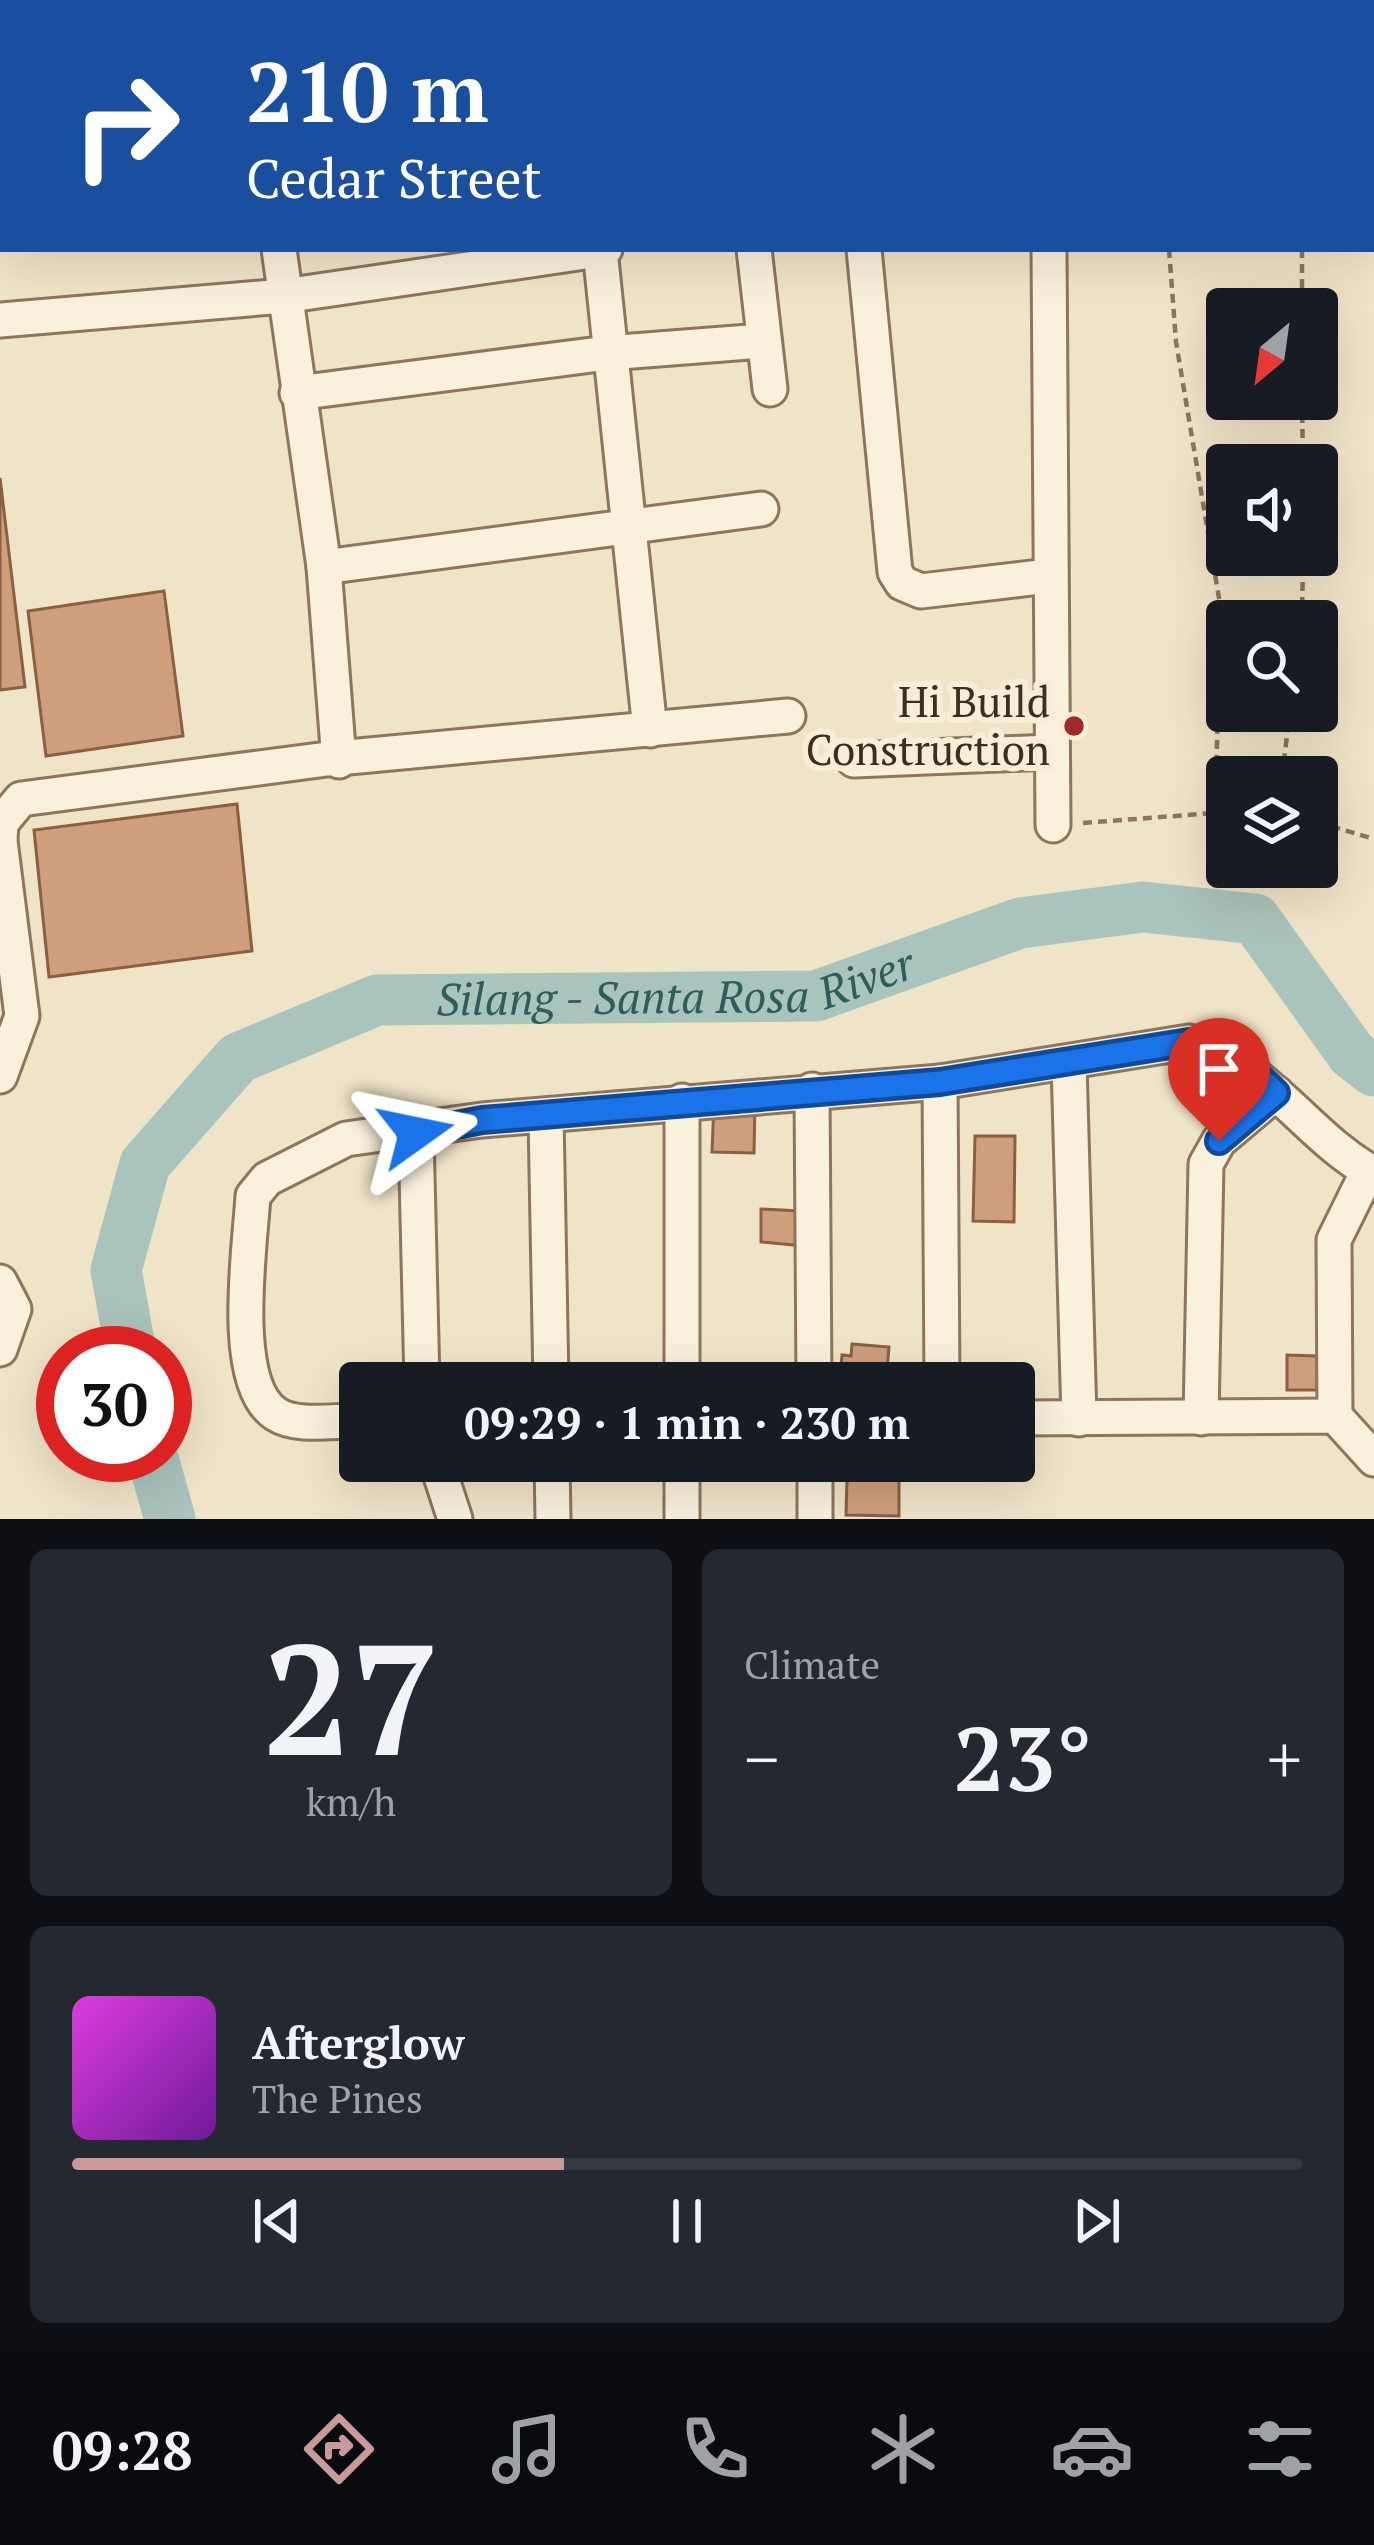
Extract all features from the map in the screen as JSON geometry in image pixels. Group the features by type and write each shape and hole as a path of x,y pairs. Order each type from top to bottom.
{"street":[{"path":"279,252 324,567 339,761"},
{"path":"0,320 284,296 582,252"},
{"path":"602,252 607,353 650,730"},
{"path":"754,252 770,389"},
{"path":"864,252 895,572 902,583 921,591 1048,576"},
{"path":"1048,252 1053,824"},
{"path":"297,393 607,353 762,341"},
{"path":"324,567 761,509"},
{"path":"0,1076 22,1016 0,840 2,823 20,799 788,716"},
{"path":"854,760 1051,752"},
{"path":"339,1420 292,1420 275,1414 250,1379 253,1196 267,1179 346,1139 416,1133 482,1120 940,1082 1189,1042 1223,1051 1252,1069 1329,1145 1371,1173 1334,1240 1335,1416 1374,1459"},
{"path":"1070,1063 1079,1419"},
{"path":"940,1082 942,1362"},
{"path":"812,1090 814,1362"},
{"path":"1201,1418 1206,1164 1219,1141 1276,1093"},
{"path":"682,1101 682,1362"},
{"path":"546,1116 551,1362"},
{"path":"416,1133 421,1362"},
{"path":"0,1282 14,1309 0,1349"},
{"path":"1035,1418 1335,1416"},
{"path":"443,1482 455,1519"},
{"path":"552,1482 553,1519"},
{"path":"682,1482 682,1519"},
{"path":"814,1482 815,1519"}],"path":[{"path":"1169,252 1176,342 1221,610 1217,756"},
{"path":"1302,252 1302,288"},
{"path":"1053,824 1206,812"},
{"path":"1338,828 1374,839"}],"building":[{"path":"0,478 25,687 0,690"},
{"path":"164,591 183,736 46,756 28,611"},
{"path":"237,804 252,951 49,977 34,830"},
{"path":"714,1102 755,1103 754,1153 712,1152"},
{"path":"975,1136 1015,1136 1014,1222 973,1221"},
{"path":"761,1209 800,1211 805,1246 761,1242"},
{"path":"852,1344 889,1347 888,1362 841,1362 842,1355 851,1356"},
{"path":"1287,1355 1317,1356 1317,1390 1287,1390"},
{"path":"847,1482 899,1482 899,1516 846,1515"}],"waterway":[{"name":"Silang - Santa Rosa River","path":"126,1326 116,1270 145,1164 238,1058 377,1000 816,996 1020,923 1143,907 1255,919 1352,1054 1374,1071"},
{"name":"Silang - Santa Rosa River","path":"160,1482 170,1519"}],"place":[{"name":"Hi Build Construction","path":"1074,726"}],"route":[{"path":"416,1133 482,1120 940,1082 1189,1042 1223,1051 1252,1069 1276,1093 1219,1141"}]}
